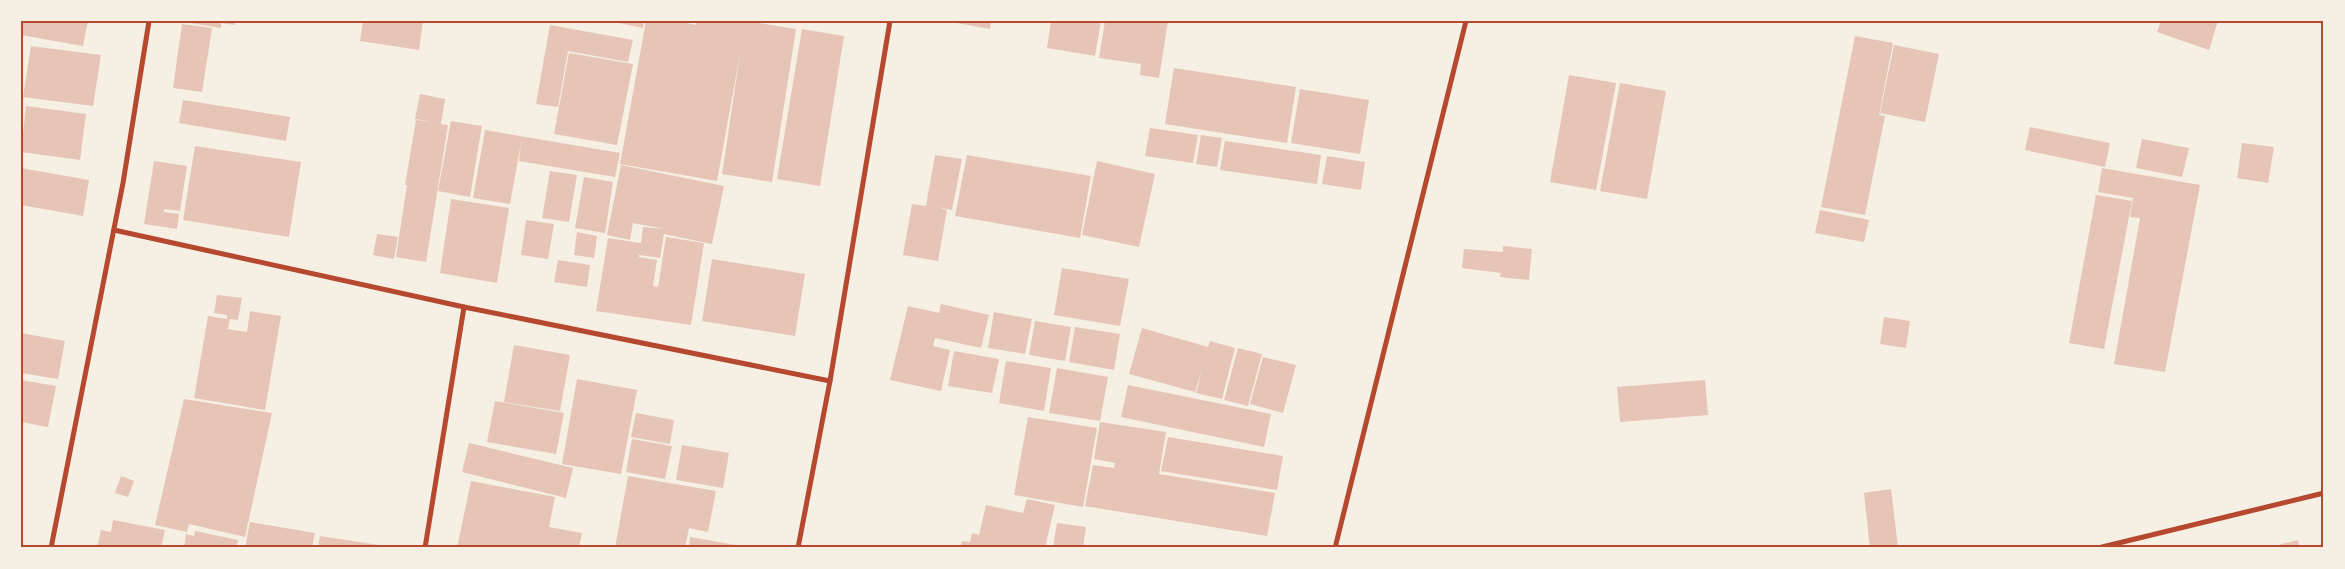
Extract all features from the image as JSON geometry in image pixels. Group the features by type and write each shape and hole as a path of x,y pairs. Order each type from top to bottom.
{"street":[{"path":"51,548 114,230 149,21"},
{"path":"798,548 830,381 890,21"},
{"path":"1335,548 1466,21"},
{"path":"114,230 464,307 830,381"},
{"path":"425,548 464,307"},
{"path":"2098,548 2324,493"}],"building":[{"path":"21,21 88,21 83,46 21,35"},
{"path":"178,21 235,21 235,25 221,23 221,28"},
{"path":"363,21 423,21 419,50 360,41"},
{"path":"609,21 644,21 643,28"},
{"path":"646,21 687,21 687,23 696,25 697,21 747,21 796,29 772,182 722,174 740,54 717,181 620,164"},
{"path":"957,21 991,21 990,29 957,23"},
{"path":"1051,21 1101,21 1095,56 1047,48"},
{"path":"1105,21 1168,21 1159,78 1140,75 1141,64 1099,58"},
{"path":"2161,21 2218,21 2209,50 2157,32"},
{"path":"182,24 212,28 202,92 173,88"},
{"path":"550,25 633,40 628,62 568,51 558,107 536,104"},
{"path":"802,29 844,36 820,186 777,179"},
{"path":"1855,36 1893,43 1879,115 1885,116 1865,215 1821,207"},
{"path":"1894,45 1939,54 1925,122 1880,113"},
{"path":"31,46 101,55 93,106 23,97"},
{"path":"569,53 633,64 617,145 554,134"},
{"path":"1174,68 1296,87 1287,143 1165,124"},
{"path":"1569,75 1616,83 1596,190 1550,182"},
{"path":"1620,83 1666,91 1647,199 1600,191"},
{"path":"1300,89 1369,100 1360,154 1291,143"},
{"path":"420,94 445,99 441,124 448,125 426,262 396,257 416,120 434,122 415,119"},
{"path":"183,100 290,117 286,141 179,123"},
{"path":"26,106 86,114 80,160 21,152"},
{"path":"451,121 482,126 470,197 438,191"},
{"path":"2030,127 2110,143 2105,167 2025,150"},
{"path":"1150,128 1198,135 1193,163 1145,156"},
{"path":"485,130 620,153 615,177 519,161 521,143 510,204 473,198"},
{"path":"1201,135 1222,138 1217,167 1196,164"},
{"path":"2142,139 2189,148 2182,177 2136,168"},
{"path":"1225,141 1321,155 1317,184 1220,170"},
{"path":"2242,143 2274,147 2268,183 2237,178"},
{"path":"195,146 301,162 289,237 183,220"},
{"path":"935,155 962,159 952,210 938,207 947,210 938,261 903,255 912,204 926,206"},
{"path":"967,155 1091,176 1080,238 955,216"},
{"path":"1327,156 1365,162 1361,190 1322,184"},
{"path":"154,161 187,166 180,211 164,209 164,212 179,214 177,229 144,224"},
{"path":"1097,161 1155,174 1139,247 1082,235"},
{"path":"621,165 724,186 712,244 664,234 660,258 639,255 639,257 657,260 653,286 658,287 666,237 704,243 691,325 596,311 608,238 641,243 643,227 665,229 633,223 630,240 607,235"},
{"path":"21,168 89,180 83,216 21,205"},
{"path":"2102,168 2200,185 2165,372 2114,364 2140,218 2130,217 2133,198 2098,192"},
{"path":"550,171 577,175 569,222 542,218"},
{"path":"584,177 613,182 605,233 575,228"},
{"path":"2096,195 2132,201 2104,349 2069,343"},
{"path":"451,199 509,208 497,283 440,273"},
{"path":"1820,210 1869,220 1864,242 1815,233"},
{"path":"526,220 554,224 548,259 521,255"},
{"path":"577,232 597,236 594,258 574,255"},
{"path":"377,234 398,237 394,259 373,255"},
{"path":"1503,246 1532,249 1529,280 1500,277 1501,273 1462,268 1464,249 1503,252"},
{"path":"712,259 805,274 795,336 702,321"},
{"path":"558,260 590,265 587,287 554,282"},
{"path":"1062,268 1129,279 1120,326 1054,315"},
{"path":"217,295 242,298 238,320 230,319 228,329 247,332 250,311 281,316 265,410 194,398 208,316 227,319 227,315 214,313"},
{"path":"941,304 989,315 981,348 935,338 933,346 950,350 941,391 890,380 908,306 939,313"},
{"path":"994,312 1032,319 1025,354 988,348"},
{"path":"1884,317 1910,321 1906,348 1880,344"},
{"path":"1035,321 1071,327 1065,361 1029,355"},
{"path":"1075,327 1120,334 1114,370 1069,362"},
{"path":"1142,328 1208,347 1210,341 1235,348 1222,399 1196,393 1202,370 1195,392 1129,374"},
{"path":"21,333 65,341 58,379 21,373"},
{"path":"514,345 570,355 560,411 504,402"},
{"path":"1238,348 1262,354 1248,406 1224,400"},
{"path":"954,351 999,359 992,393 948,386"},
{"path":"1263,357 1296,365 1283,413 1250,404"},
{"path":"1006,361 1051,368 1044,411 999,403"},
{"path":"1057,368 1108,377 1100,421 1049,413"},
{"path":"577,379 637,390 621,474 562,464"},
{"path":"21,380 56,386 48,427 21,422"},
{"path":"1705,380 1708,415 1620,422 1617,387"},
{"path":"1128,385 1271,414 1264,447 1121,417"},
{"path":"184,399 272,413 245,537 189,524 187,532 155,525"},
{"path":"495,401 564,413 556,454 487,442"},
{"path":"636,413 674,420 670,444 631,437"},
{"path":"1028,417 1097,428 1083,507 1014,495"},
{"path":"1100,422 1166,432 1159,474 1275,493 1267,536 1085,506 1093,465 1114,468 1115,463 1094,459"},
{"path":"1168,437 1283,456 1277,490 1161,471"},
{"path":"632,439 672,446 665,479 626,472"},
{"path":"469,443 573,468 566,498 462,472"},
{"path":"682,445 729,453 723,488 676,480"},
{"path":"121,476 134,481 128,497 115,493"},
{"path":"628,476 716,491 708,532 689,528 685,548 615,548"},
{"path":"471,481 555,497 549,527 582,533 579,548 457,548"},
{"path":"1891,489 1898,547 1870,548 1864,493"},
{"path":"1027,499 1055,505 1045,548 960,548 962,541 970,542 972,533 979,535 986,505 1023,513"},
{"path":"113,520 165,530 161,548 97,548 101,530 111,532"},
{"path":"250,522 315,533 312,548 245,548"},
{"path":"1057,523 1086,527 1083,548 1053,548"},
{"path":"195,531 238,540 236,548 184,548 186,534 194,536"},
{"path":"320,536 379,545 387,548 318,548"},
{"path":"690,537 748,547 689,548"},
{"path":"2298,540 2300,548 2271,548 2271,547"}]}
